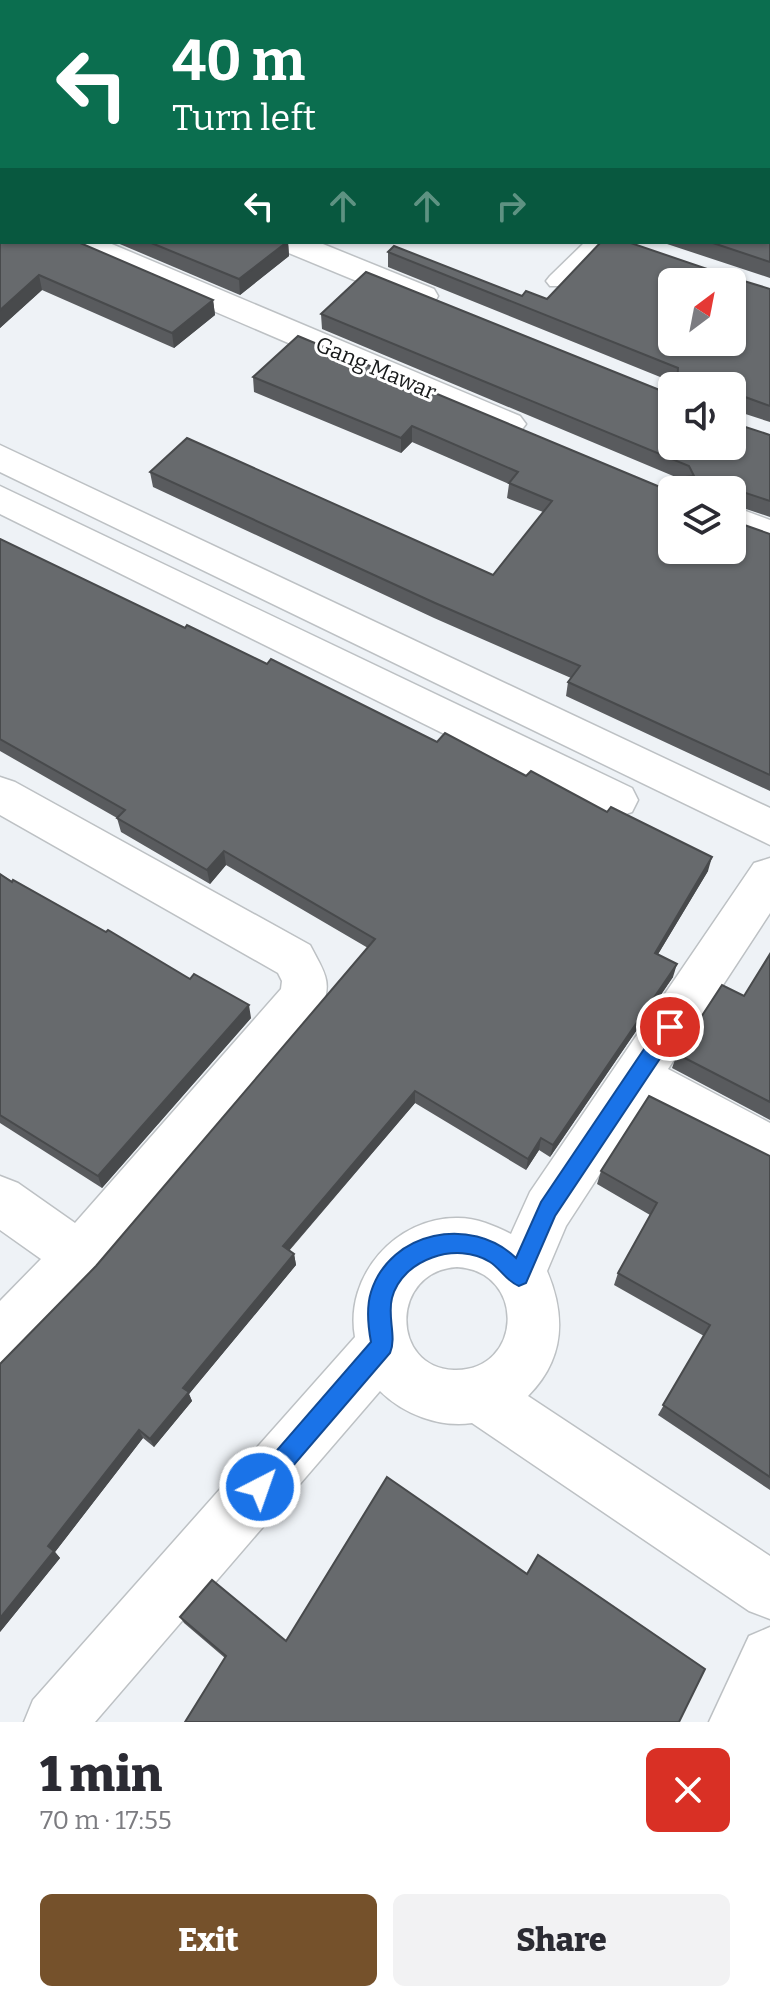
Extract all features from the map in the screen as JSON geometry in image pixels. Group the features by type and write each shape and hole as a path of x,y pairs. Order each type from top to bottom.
{"street":[{"name":"Gang Mawar","path":"85,244 542,438"},
{"path":"295,244 452,308"},
{"path":"0,457 770,828"},
{"path":"0,499 617,800"},
{"path":"746,525 770,535"},
{"path":"0,794 294,959 305,981 303,997 80,1256 0,1339"},
{"path":"519,1275 548,1209 770,876"},
{"path":"637,1077 770,1149"},
{"path":"0,1200 80,1256"},
{"path":"443,1243 471,1244 497,1255 519,1275 529,1292 534,1309 531,1346 512,1377 478,1395 444,1395 411,1382 394,1366 383,1346 378,1323 381,1294 395,1270 416,1252 443,1243"},
{"path":"55,1722 383,1346"},
{"path":"478,1395 770,1590"},
{"path":"740,1722 770,1657"}],"lane":[{"path":"558,281 596,244"}],"building":[{"path":"0,244 83,244 213,300 172,333 39,275 0,310"},
{"path":"154,244 284,244 239,279"},
{"path":"599,244 634,244 704,268 658,268 658,356 746,356 746,282 770,289 770,406 746,397 746,372 678,372 678,368 388,252 394,246 522,296 526,291 547,299"},
{"path":"716,244 770,244 770,262"},
{"path":"366,272 658,389 658,453 321,314"},
{"path":"298,336 658,486 658,564 746,564 746,526 770,534 770,775 568,682 580,666 150,472 187,438 493,575 552,501 509,483 518,472 412,426 401,438 253,377"},
{"path":"746,427 770,435 770,501 746,493 746,476 694,476 689,466 674,460 746,460"},
{"path":"0,539 185,628 187,625 267,664 271,659 437,742 445,733 526,776 531,771 607,812 611,807 712,857 655,953 677,964 553,1145 541,1138 528,1159 415,1091 283,1246 294,1254 183,1388 189,1392 150,1439 139,1430 48,1546 54,1551 0,1618 0,1364 96,1266 375,939 224,851 207,870 117,818 125,810 0,739"},
{"path":"0,874 106,932 108,930 190,979 194,974 249,1005 98,1176 0,1115"},
{"path":"770,954 770,1102 677,1054 722,985 744,996"},
{"path":"649,1096 770,1156 770,1477 663,1405 710,1325 618,1273 657,1203 601,1171"},
{"path":"387,1477 527,1574 538,1555 705,1669 679,1722 185,1722 226,1656 180,1617 212,1580 286,1641"}],"route":[{"path":"260,1487 383,1346 378,1323 381,1294 395,1270 416,1252 443,1243 471,1244 497,1255 519,1275 548,1209 670,1027"}]}
